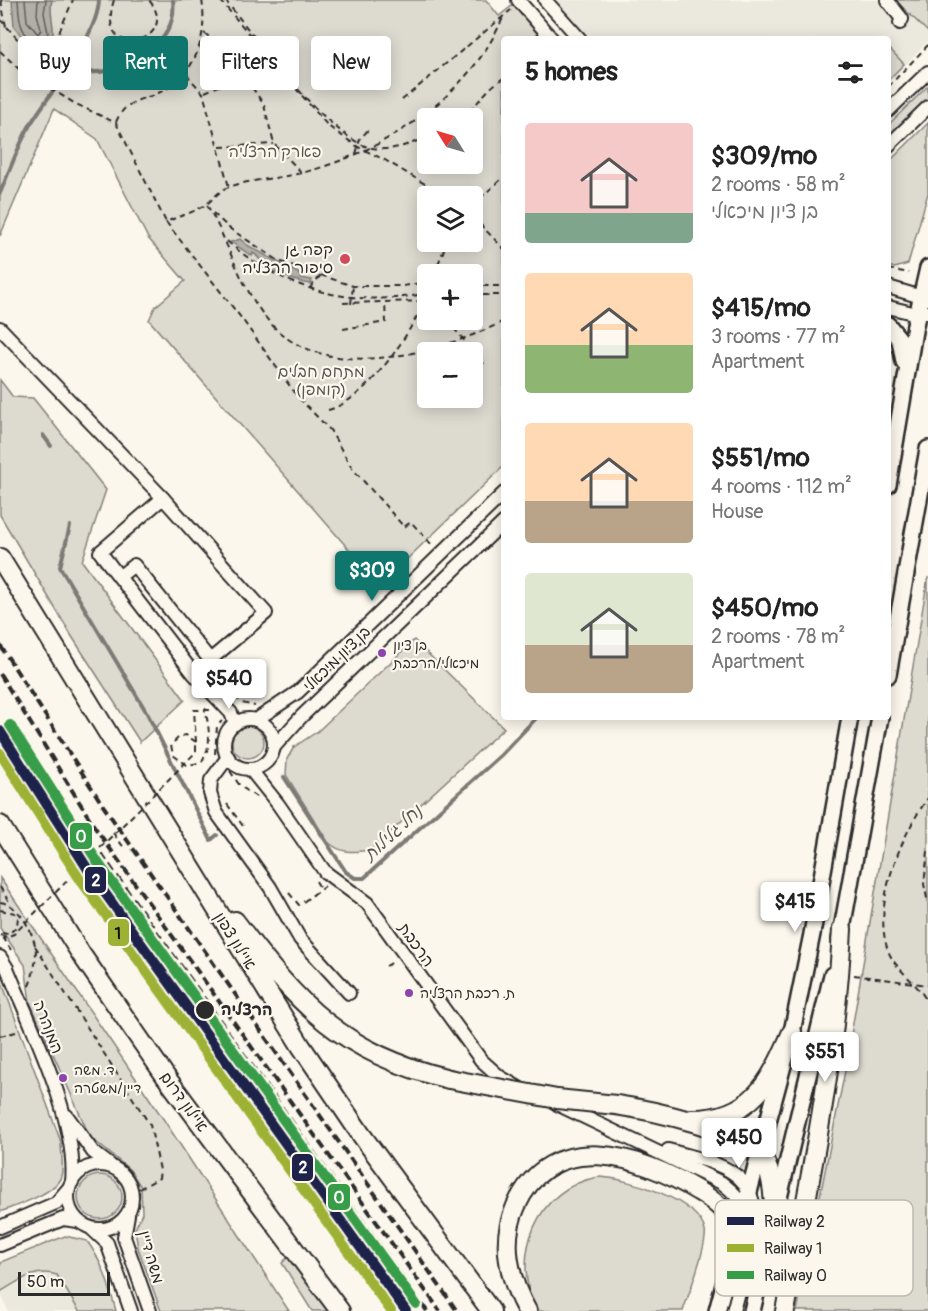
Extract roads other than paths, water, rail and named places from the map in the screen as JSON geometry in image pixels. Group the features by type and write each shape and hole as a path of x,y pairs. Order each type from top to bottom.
{"highway":[{"name":"איילון צפון","path":"0,558 301,1046 360,1133 491,1311"},
{"name":"איילון דרום","path":"0,825 81,954 166,1077 340,1311"},
{"path":"177,845 278,979 317,1017 368,1052 396,1064 449,1079 557,1099 616,1105 675,1117 730,1136 760,1154 771,1183 772,1200"},
{"path":"806,1200 833,1034 842,929"},
{"path":"675,1117 710,1117 734,1110 755,1098 776,1068 792,1032"},
{"path":"527,1311 510,1270 508,1230 513,1213 526,1187 545,1167 570,1156 598,1154 664,1173 698,1191 715,1205"},
{"path":"785,1311 788,1296"}],"main road":[{"path":"891,467 905,383 923,313 928,268"},
{"path":"891,329 900,340 905,383"},
{"path":"891,658 928,449"},
{"path":"748,1200 792,1032 812,934 849,720"},
{"path":"780,1200 842,929 879,720"},
{"path":"717,1311 721,1296"},
{"path":"752,1311 756,1296"}],"street":[{"path":"545,0 577,36"},
{"path":"887,0 899,12 902,19 900,23"},
{"path":"519,1 549,36"},
{"path":"891,108 928,72"},
{"path":"891,143 928,107"},
{"path":"891,288 925,298"},
{"path":"891,308 923,313"},
{"path":"0,328 163,498 266,613 210,660 134,565 119,577"},
{"name":"בן ציון מיכאלי","path":"254,720 298,692 501,497"},
{"path":"163,498 100,552 198,677 231,713 235,724"},
{"name":"בן ציון מיכאלי","path":"274,747 302,716 501,525"},
{"path":"198,677 271,733 274,747 267,761 250,769 237,765 228,757"},
{"path":"254,720 235,724 226,736 228,757 211,780 212,804 270,887 300,939 349,993"},
{"name":"הרכבת","path":"267,761 268,774 278,804"},
{"name":"הרכבת","path":"250,769 278,804 325,872 367,903 402,955 491,1071 512,1085 635,1140 722,1183 741,1200"},
{"name":"המנהרה","path":"0,957 63,1110 73,1151 70,1185"},
{"name":"המנהרה","path":"63,1110 96,1156 115,1168"},
{"name":"הרכבת","path":"635,1140 728,1168 750,1191"},
{"path":"0,1227 56,1203 81,1171 94,1165 115,1168 122,1173 131,1187 133,1196 129,1212 116,1225 107,1229 90,1228"},
{"path":"70,1185 68,1203 78,1221"},
{"path":"750,1191 754,1200"},
{"name":"משה דיין","path":"129,1212 124,1237 150,1311"},
{"path":"0,1245 63,1219 78,1221 90,1228 107,1244 131,1311"},
{"path":"733,1311 737,1296"}],"water":[{"path":"12,0 52,0 52,36 22,36 14,26"},
{"path":"240,239 298,273 301,278 312,280 311,284 269,269 255,254 253,253 252,256 231,242"}],"waterway":[{"path":"0,193 30,125 72,64 91,30 99,0"},
{"path":"91,73 120,68 144,56 155,47 170,26 173,0"},
{"path":"43,435 51,446"},
{"path":"70,526 60,567 147,713 211,840 217,835"},
{"name":"נחל גלילות","path":"284,777 346,872 355,878 364,878 501,755 534,720"}],"railway":[{"path":"0,645 104,807 457,1311"},
{"path":"0,674 96,829 440,1311"},
{"path":"0,749 109,915 395,1311"},
{"path":"101,854 427,1311"}],"rail line":[{"name":"0","path":"10,725 99,864 416,1304"},
{"name":"2","path":"0,731 89,871 406,1311"},
{"name":"1","path":"0,753 79,878 391,1311"}],"place":[{"name":"קפה גן סיפור הרצליה","path":"345,259"},
{"name":"בן ציון מיכאלי/הרכבת","path":"382,653"},
{"name":"ת. רכבת הרצליה","path":"409,993"},
{"name":"הרצליה","path":"205,1010"},
{"name":"ד. משה דיין/משטרה","path":"63,1078"}],"park label":[{"name":"פארק הרצליה","path":"275,152"},
{"name":"מתחם חבלים (קומפן)","path":"321,381"}]}
